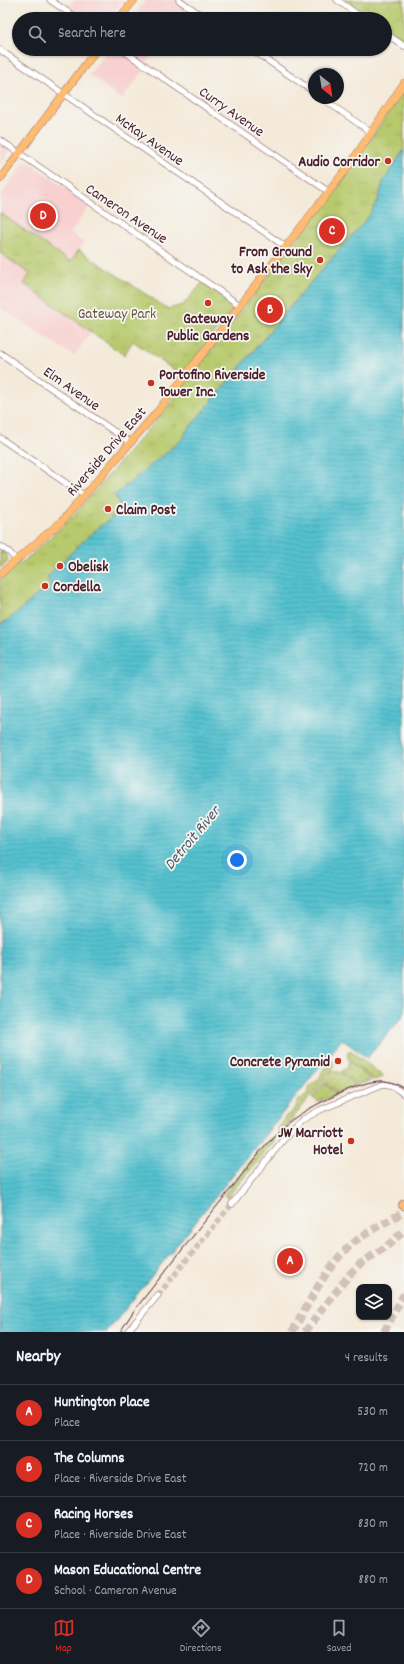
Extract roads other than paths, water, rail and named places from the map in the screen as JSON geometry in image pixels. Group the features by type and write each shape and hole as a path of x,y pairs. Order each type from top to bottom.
{"main road":[{"path":"125,12 134,0"},
{"path":"0,179 92,56"},
{"name":"Riverside Drive East","path":"0,574 61,522 131,443 193,367 329,192 372,133 404,83"}],"street":[{"path":"50,0 68,12"},
{"path":"179,0 197,12"},
{"path":"337,0 354,12"},
{"path":"392,38 404,46"},
{"name":"McKay Avenue","path":"0,50 286,247"},
{"name":"Curry Avenue","path":"131,56 329,192"},
{"path":"261,56 308,88"},
{"path":"331,104 372,133"},
{"name":"Cameron Avenue","path":"0,140 241,306"},
{"name":"Elm Avenue","path":"0,353 131,443"},
{"path":"0,438 84,496"},
{"path":"0,546 9,552 17,561"},
{"path":"232,1204 283,1140 302,1120 320,1110 380,1085 388,1084 394,1086 404,1094"},
{"path":"127,1332 158,1295"}],"water":[{"name":"Detroit River","path":"404,150 404,1015 367,1058 342,1039 107,1332 0,1332 0,625 42,591 44,593 51,586 47,577 91,534 120,512 120,506 115,495 186,436 185,433 311,282 369,216 378,200 383,182"}],"tunnel":[{"path":"158,1295 232,1204"},
{"path":"292,1332 320,1284 339,1257 361,1237 404,1212"},
{"path":"305,1332 349,1275 360,1264 387,1246 404,1231"},
{"path":"384,1332 404,1294"}],"tram line":[{"path":"120,1332 133,1312 255,1157 284,1126 315,1105 357,1086 378,1081 385,1081 404,1088"}],"place":[{"name":"Audio Corridor","path":"388,161"},
{"name":"Mason Educational Centre","path":"43,216"},
{"name":"Racing Horses","path":"332,231"},
{"name":"From Ground to Ask the Sky","path":"320,260"},
{"name":"Gateway Public Gardens","path":"208,303"},
{"name":"The Columns","path":"270,310"},
{"name":"Portofino Riverside Tower Inc.","path":"151,383"},
{"name":"Claim Post","path":"108,509"},
{"name":"Obelisk","path":"60,566"},
{"name":"Cordella","path":"45,586"},
{"name":"Concrete Pyramid","path":"338,1061"},
{"name":"JW Marriott Hotel","path":"351,1141"},
{"name":"Huntington Place","path":"290,1261"}],"park label":[{"name":"Gateway Park","path":"117,313"}]}
